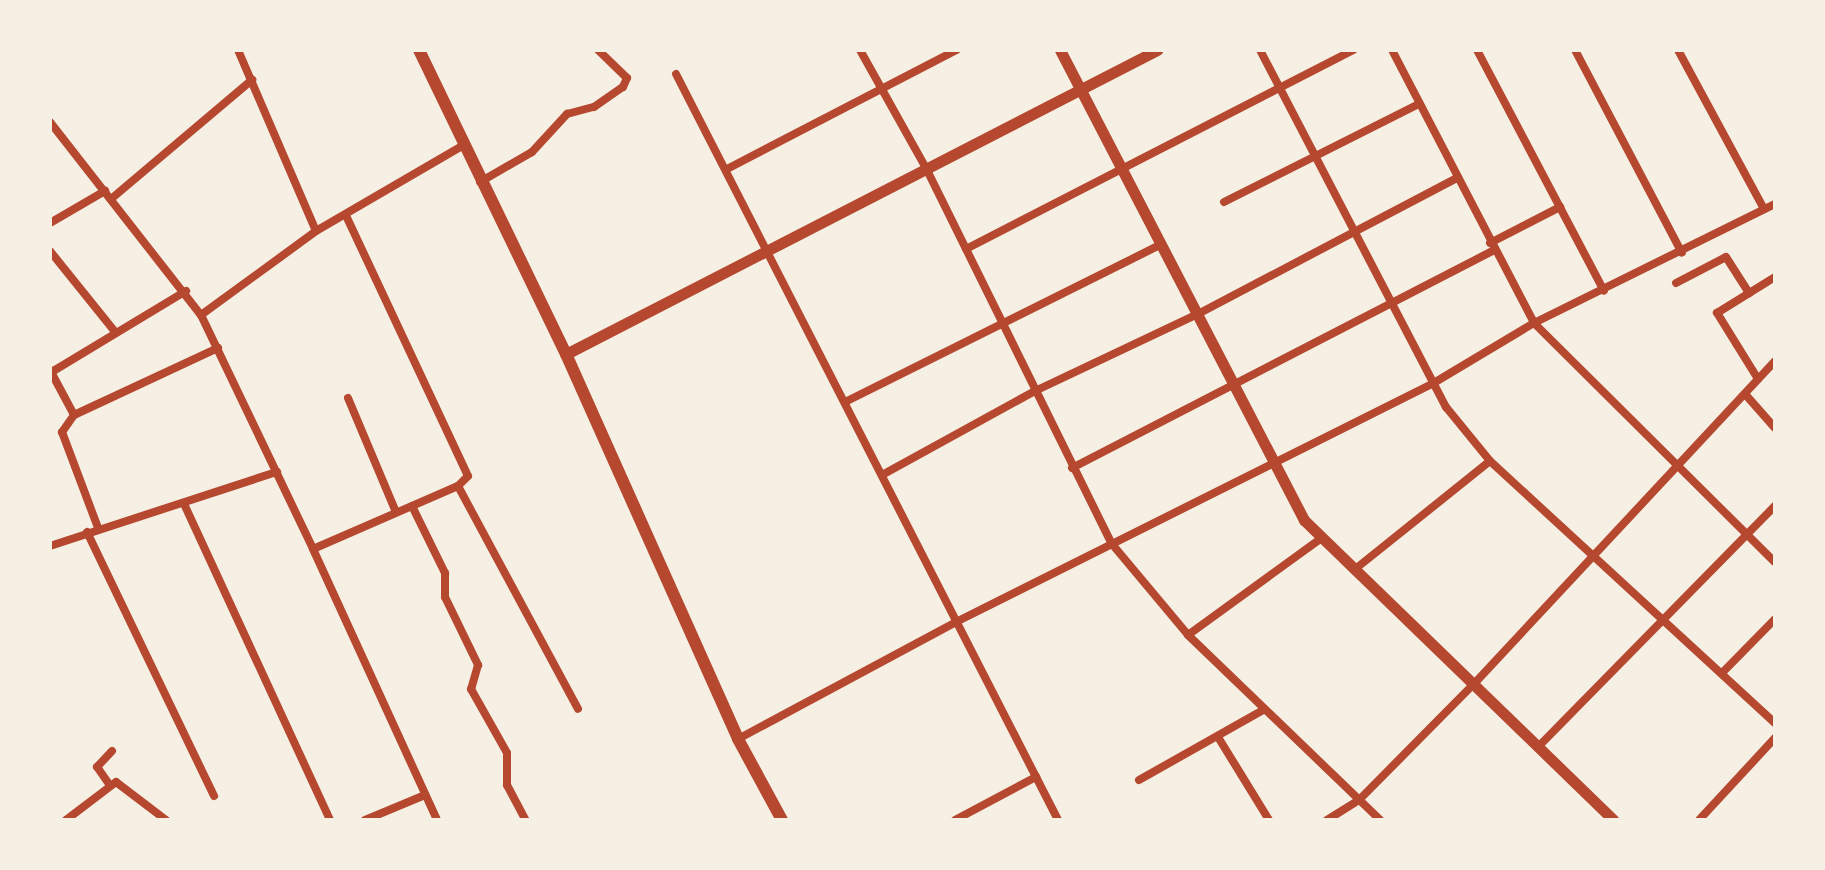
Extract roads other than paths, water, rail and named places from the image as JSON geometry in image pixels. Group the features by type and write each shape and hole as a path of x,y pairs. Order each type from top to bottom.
{"main road":[{"path":"421,51 462,146 566,354 738,739 782,820"}],"street":[{"path":"238,50 316,231"},
{"path":"480,182 532,152 567,114 594,107 623,87 627,78 598,50"},
{"path":"860,50 926,168 1112,544 1188,635 1380,820"},
{"path":"727,169 957,50"},
{"path":"1060,50 1273,467 1320,539 1614,820"},
{"path":"566,354 1157,50"},
{"path":"1260,50 1351,232 1432,384 1490,461 1775,723"},
{"path":"966,249 1354,50"},
{"path":"1392,50 1534,323 1678,470 1775,562"},
{"path":"1477,50 1604,291"},
{"path":"1575,50 1682,253"},
{"path":"1678,50 1764,209"},
{"path":"676,74 768,248 1058,820"},
{"path":"50,223 108,195 252,80"},
{"path":"1224,202 1314,160 1419,104"},
{"path":"50,122 186,291 201,315 437,820"},
{"path":"201,315 316,231 462,146"},
{"path":"882,475 1035,391 1196,315 1457,178"},
{"path":"738,739 956,622 1273,467 1432,384 1534,323 1682,253 1775,204"},
{"path":"1072,468 1232,387 1560,207"},
{"path":"313,549 458,486 468,476 346,215"},
{"path":"845,402 1160,245"},
{"path":"50,251 116,333"},
{"path":"1676,283 1726,257 1749,293"},
{"path":"1758,379 1717,313 1775,277"},
{"path":"74,415 50,372 186,291"},
{"path":"98,528 62,432 74,415 218,348"},
{"path":"1327,820 1359,800 1472,686 1593,554 1678,470 1775,361"},
{"path":"1745,394 1775,428"},
{"path":"348,398 396,512"},
{"path":"1354,570 1490,461"},
{"path":"50,546 98,528 185,506 277,472"},
{"path":"458,486 578,709"},
{"path":"185,506 330,820"},
{"path":"412,506 445,573 445,597 478,665 471,689 507,753 505,779 526,820"},
{"path":"1538,747 1775,506"},
{"path":"87,532 214,796"},
{"path":"1188,635 1320,539"},
{"path":"1722,673 1775,619"},
{"path":"1139,780 1263,710"},
{"path":"1218,737 1269,820"},
{"path":"1699,820 1775,738"},
{"path":"109,784 97,767 112,751"},
{"path":"955,820 1036,777"},
{"path":"66,820 109,784 122,784 166,820"},
{"path":"365,820 425,795"}]}
